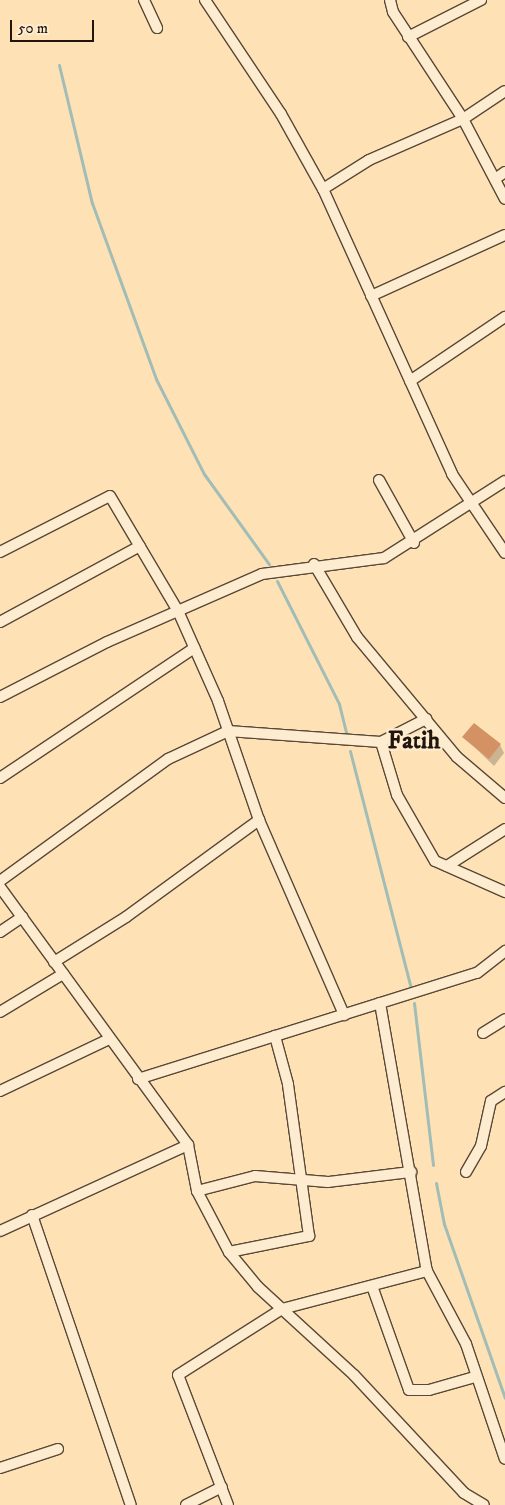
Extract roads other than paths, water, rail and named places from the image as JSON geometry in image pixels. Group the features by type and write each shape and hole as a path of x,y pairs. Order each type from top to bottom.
{"street":[{"path":"144,0 157,28"},
{"path":"205,0 281,114 323,189 452,474 505,553"},
{"path":"390,0 408,37 463,119 505,199"},
{"path":"408,37 481,0"},
{"path":"323,189 369,160 463,119 505,91"},
{"path":"494,179 505,172"},
{"path":"371,296 505,236"},
{"path":"410,382 505,317"},
{"path":"379,480 414,543"},
{"path":"0,697 178,611 262,574 314,564 384,558 414,543 470,503 505,481"},
{"path":"0,552 110,496 178,611 228,731 259,820 344,1015"},
{"path":"0,622 140,546"},
{"path":"314,564 357,637 457,756 505,798"},
{"path":"0,778 194,648"},
{"path":"0,881 168,759 228,731 381,742 426,719"},
{"path":"381,742 397,794 435,861 505,892"},
{"path":"54,962 126,917 259,820"},
{"path":"447,866 505,829"},
{"path":"0,887 138,1079 188,1145 197,1191 229,1252 282,1309 354,1375 464,1493 484,1505"},
{"path":"0,932 22,917"},
{"path":"138,1079 477,973 505,951"},
{"path":"0,1012 63,974"},
{"path":"380,1004 427,1271 466,1344 475,1377 505,1459"},
{"path":"483,1033 505,1019"},
{"path":"229,1252 309,1236 304,1178 288,1084 275,1036"},
{"path":"0,1091 109,1039"},
{"path":"466,1172 481,1146 491,1102 505,1092"},
{"path":"0,1231 32,1214 188,1145"},
{"path":"197,1191 255,1176 304,1178 328,1182 411,1172"},
{"path":"32,1214 131,1505"},
{"path":"228,1505 178,1375 282,1309 427,1271"},
{"path":"372,1286 409,1390 429,1390 475,1377"},
{"path":"0,1468 58,1449"},
{"path":"186,1505 222,1487"}],"waterway":[{"path":"59,65 92,203 156,379 204,474 269,564"},
{"path":"277,581 339,704 346,733"},
{"path":"350,751 410,985"},
{"path":"414,1003 433,1165"},
{"path":"436,1183 444,1224 505,1398"}],"district":[{"name":"Fatih","path":"414,741"}]}
